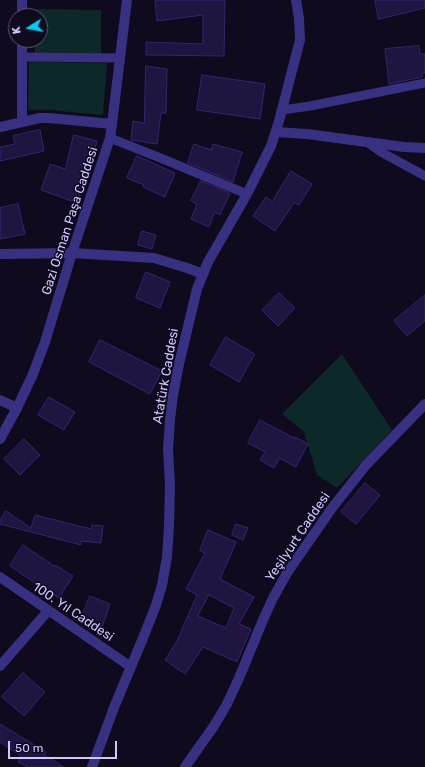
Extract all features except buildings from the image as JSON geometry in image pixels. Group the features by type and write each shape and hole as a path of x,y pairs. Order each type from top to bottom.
{"street":[{"name":"Gazi Osman Paşa Caddesi","path":"0,438 17,408 33,374 45,342 72,253 110,138 127,0"},
{"name":"Atatürk Caddesi","path":"92,767 115,705 132,667 156,605 162,585 169,526 170,485 168,449 170,420 179,364 197,289 208,262 247,194 271,146 276,132 300,40 296,0"},
{"path":"22,48 22,122"},
{"path":"0,127 40,118 112,124"},
{"path":"276,132 307,134 404,147 425,148"},
{"path":"0,254 72,253 154,258 203,274"},
{"path":"0,400 17,408"},
{"name":"Yeşilyurt Caddesi","path":"185,767 214,726 227,704 263,620 287,572 332,508 366,465 425,404"},
{"name":"100. Yıl Caddesi","path":"0,577 132,667"},
{"path":"0,666 48,611"}],"lane":[{"path":"22,58 120,58"},
{"path":"282,110 310,106 425,82"},
{"path":"110,138 247,194"},
{"path":"367,142 381,152 425,176"}],"green space":[{"path":"48,9 101,10 101,54 35,53 35,48 48,48"},
{"path":"29,62 107,63 103,115 52,110 28,110"},
{"path":"342,354 392,430 337,488 317,475 304,432 282,414"}]}
